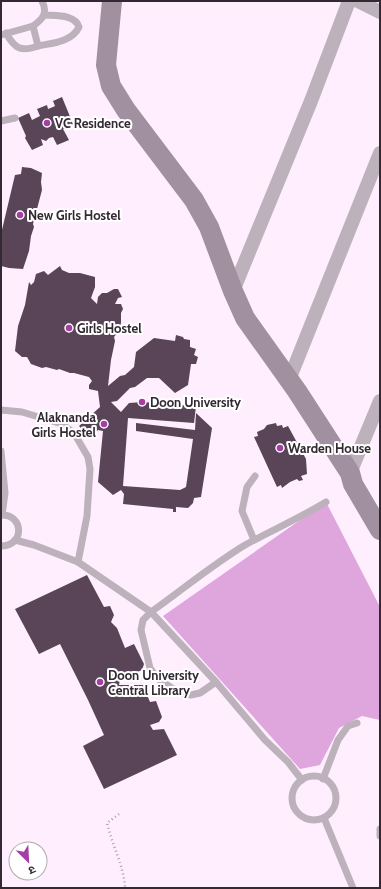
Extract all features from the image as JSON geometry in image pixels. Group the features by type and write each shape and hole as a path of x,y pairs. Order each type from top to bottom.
{"main road":[{"path":"112,1 106,65 111,86 126,110 194,200 209,227 245,318 289,380 350,472 353,484 380,530"}],"street":[{"path":"233,290 349,1"},
{"path":"358,1 380,12"},
{"path":"289,380 380,153"},
{"path":"350,472 380,401"}],"lane":[{"path":"42,1 45,9 45,15 42,19 33,26 4,34 20,49 26,49 62,41 78,30 79,27 71,18 45,15"},
{"path":"33,26 38,46"},
{"path":"1,121 15,118"},
{"path":"1,410 22,412 62,424 74,433 88,457 90,470 87,516 78,562"},
{"path":"1,451 5,492 2,515 11,517 17,524 19,533 15,540 10,544 1,546"},
{"path":"254,540 242,511 247,487 255,476"},
{"path":"216,682 200,693 191,695 179,693 157,678 150,668 141,630 143,620 151,612 214,566 254,540 307,514 326,502"},
{"path":"15,540 34,545 78,562 151,612 216,682 265,740 288,762 302,780"},
{"path":"323,779 338,740 348,726 357,723"},
{"path":"309,777 316,777 329,782 333,788 336,801 329,814 324,818 309,820 302,817 293,806 293,791 302,780 309,777"},
{"path":"324,818 353,888"},
{"path":"380,828 380,836"}],"path":[{"path":"118,814 107,823 110,837 122,869 125,888"}],"shaded area":[{"path":"326,502 380,607 380,720 362,716 339,728 320,765 300,769 163,616"}],"building":[{"name":"VC Residence","path":"62,97 73,124 63,129 69,140 57,145 53,137 46,141 41,139 43,145 32,150 25,138 26,136 18,118 29,113 32,120 40,116 37,109 47,105 48,109 53,107 55,106 53,101"},
{"name":"New Girls Hostel","path":"22,167 31,168 42,173 42,190 33,224 34,227 29,251 23,269 1,266 1,234 15,175 21,174"},
{"path":"60,266 62,270 69,273 80,273 95,277 95,287 91,298 97,304 98,297 102,293 107,293 114,289 118,289 122,297 118,298 115,304 121,304 123,309 121,313 119,331 114,337 115,341 108,386 134,367 136,352 154,338 175,341 176,335 190,340 190,347 196,349 194,355 198,357 196,364 191,364 188,385 175,393 159,378 147,378 135,387 130,388 117,401 111,402 121,412 129,403 143,402 196,406 194,423 128,418 123,486 180,490 186,487 193,439 136,431 136,423 195,430 196,413 212,428 201,497 194,498 193,503 188,508 176,507 176,512 173,512 173,509 123,504 124,494 121,490 113,495 98,482 103,431 98,430 90,438 79,426 100,407 98,391 89,389 89,385 92,381 89,377 59,369 57,370 46,367 42,368 31,364 27,357 22,357 15,351 18,326 25,305 29,282 31,285 34,282 36,274 44,271 48,275"},
{"name":"Warden House","path":"276,423 277,426 282,425 283,428 288,426 306,459 307,474 301,476 303,480 299,481 297,479 282,488 281,485 277,487 254,437 258,436 257,432 264,429 267,425"},
{"name":"Doon University Central Library","path":"87,575 104,607 110,606 114,615 111,622 117,628 125,648 134,644 144,664 142,670 120,679 119,685 143,685 150,702 156,701 162,717 159,722 150,725 153,730 164,729 177,755 104,789 83,746 104,735 88,700 60,644 39,654 15,609"}],"place":[{"name":"VC Residence","path":"47,123"},
{"name":"New Girls Hostel","path":"20,215"},
{"name":"Girls Hostel","path":"69,328"},
{"name":"Doon University","path":"142,402"},
{"name":"Alaknanda Girls Hostel","path":"104,424"},
{"name":"Warden House","path":"280,448"},
{"name":"Doon University Central Library","path":"100,682"}]}
